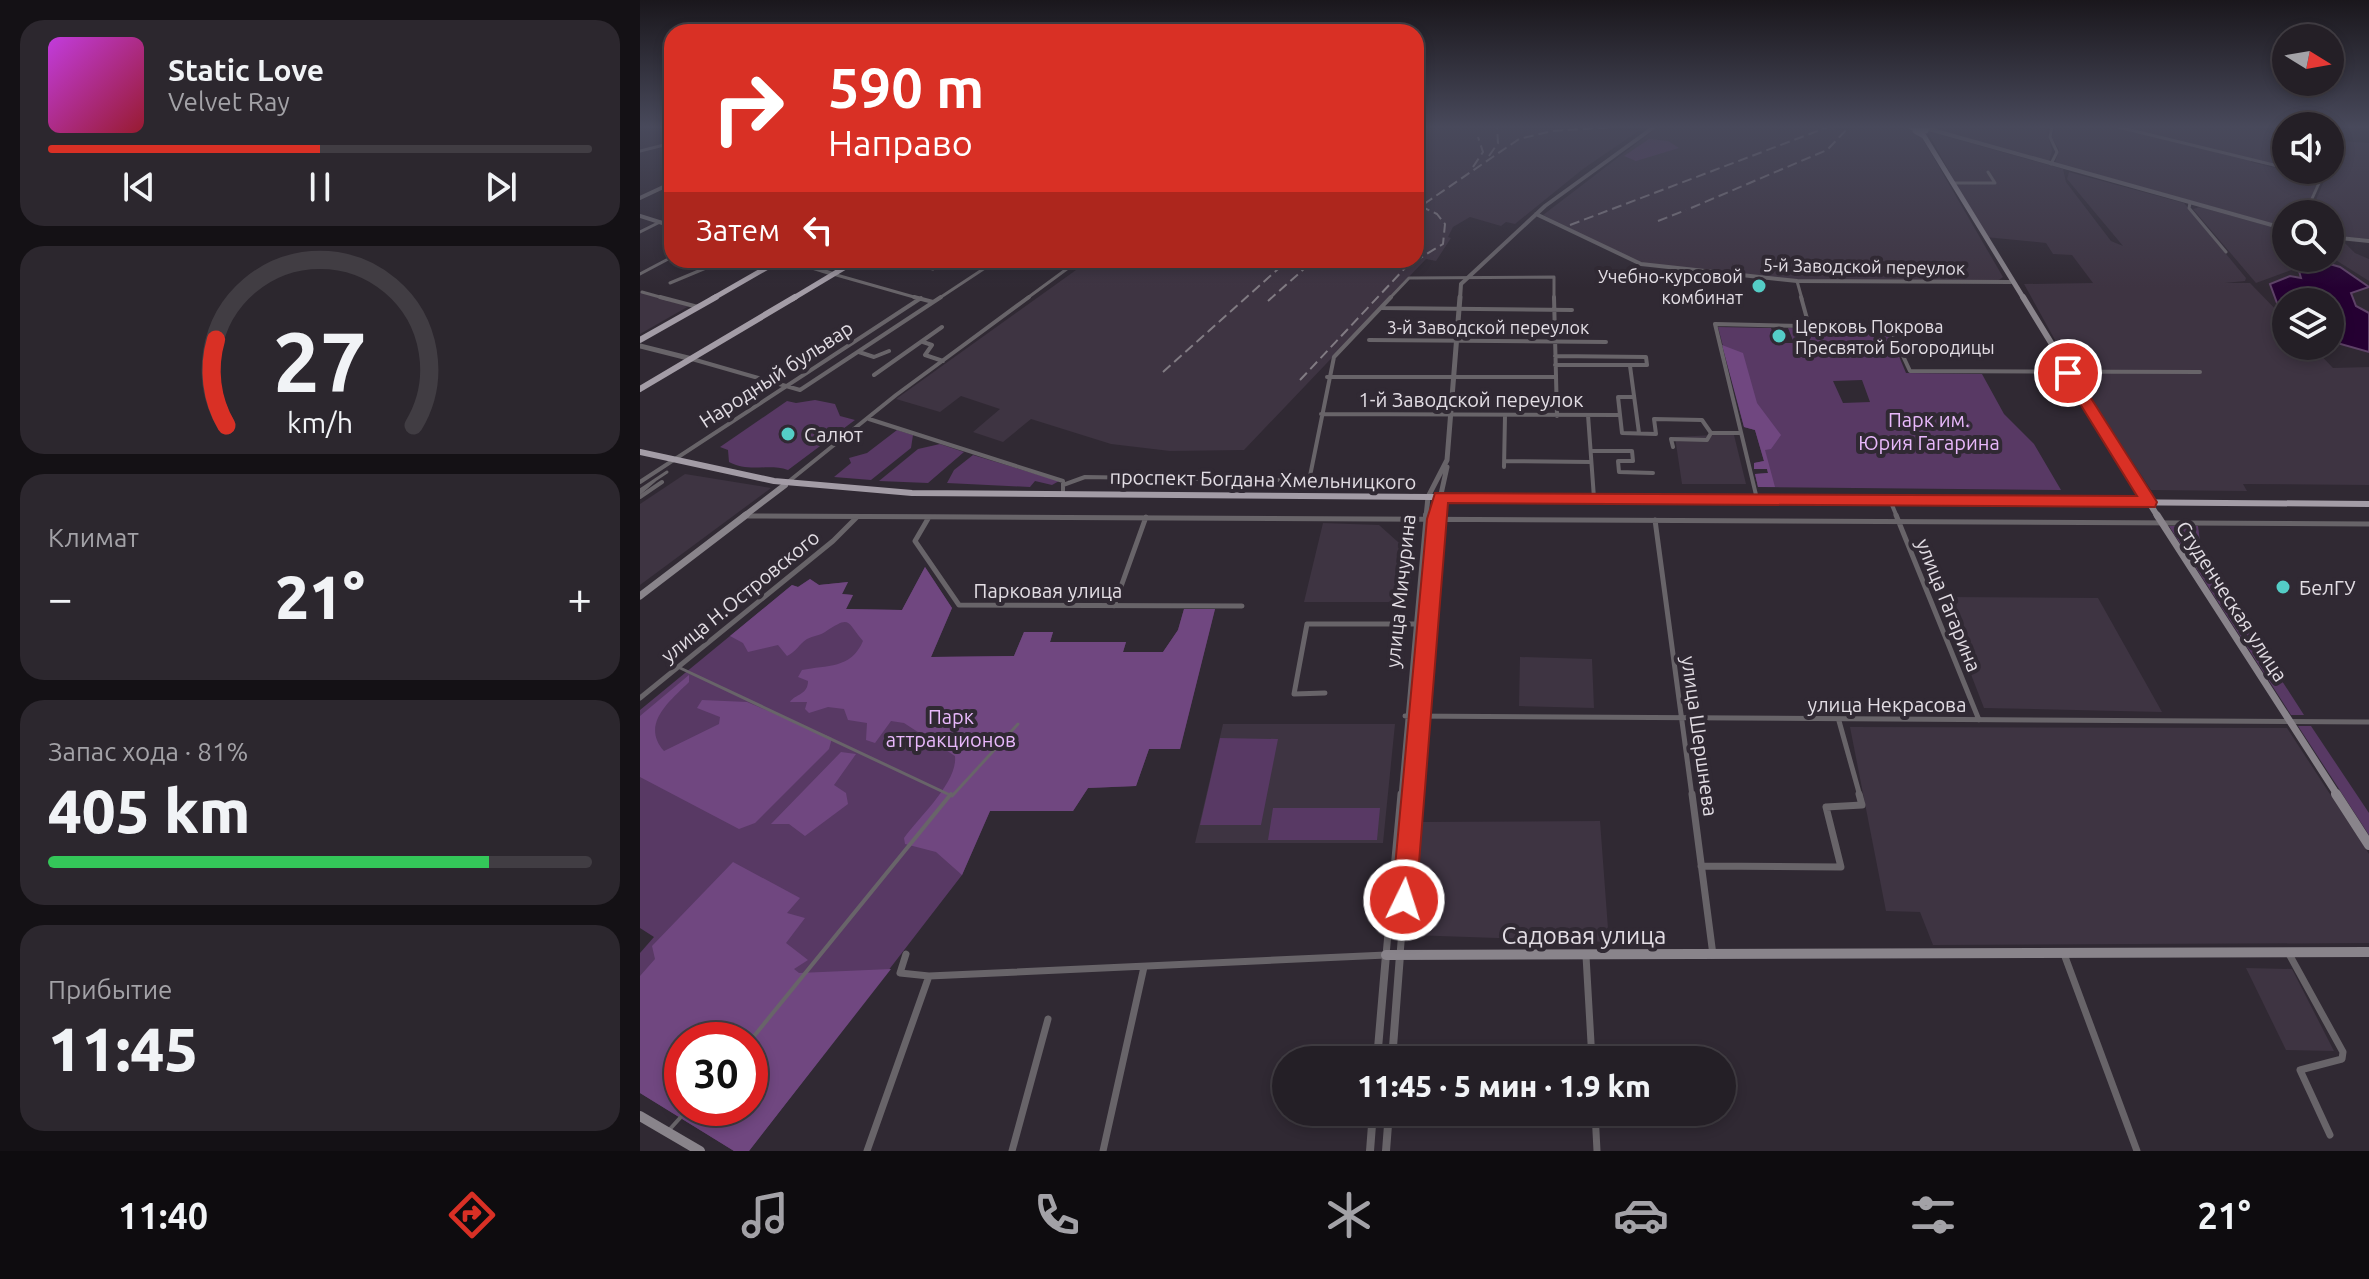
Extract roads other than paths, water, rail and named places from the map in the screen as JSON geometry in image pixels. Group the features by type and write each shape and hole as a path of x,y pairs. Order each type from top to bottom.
{"main road":[{"name":"Студенческая улица","path":"1952,183 2149,502 2369,845"},
{"path":"640,340 766,268"},
{"path":"640,389 843,268"},
{"name":"проспект Богдана Хмельницкого","path":"640,452 787,485 912,493 1063,488 1428,497 2369,504"},
{"path":"640,596 787,485"},
{"name":"Садовая улица","path":"1386,955 2369,952"},
{"path":"640,1116 700,1151"}],"street":[{"path":"1465,278 1536,214 1581,181"},
{"path":"1952,183 1995,183 1994,181"},
{"path":"2111,181 2272,225"},
{"path":"640,198 664,187"},
{"path":"2190,203 2192,211 2226,252"},
{"name":"5-й Заводской переулок","path":"1536,214 1641,264 1797,281 2000,282 2009,279"},
{"path":"640,216 664,223"},
{"path":"640,232 660,222"},
{"path":"2344,238 2369,241"},
{"path":"640,274 664,261"},
{"path":"670,283 706,268"},
{"path":"814,268 934,302"},
{"name":"Народный бульвар","path":"786,385 800,390 985,268"},
{"path":"787,485 801,470 1069,268"},
{"path":"1309,481 1327,377 1334,357 1409,278 1554,277 1557,416"},
{"name":"улица Мичурина","path":"1378,1046 1405,716 1428,497 1447,460 1458,309 1465,278"},
{"path":"1797,281 1809,326"},
{"path":"642,292 698,307"},
{"name":"Народный бульвар","path":"640,482 921,298"},
{"path":"1381,308 1572,310"},
{"path":"1757,499 1715,324 1890,328 1910,371 2200,372"},
{"path":"874,375 942,327"},
{"name":"3-й Заводской переулок","path":"1369,340 1606,342"},
{"path":"922,342 932,345 925,355 943,361"},
{"path":"640,346 786,385"},
{"path":"858,352 874,357 885,350 902,355"},
{"path":"1555,356 1646,357 1647,365 1555,365"},
{"path":"1630,366 1639,433"},
{"path":"1327,377 1555,377"},
{"path":"1634,397 1618,397 1622,433 1656,434 1654,419 1702,420 1711,433"},
{"name":"1-й Заводской переулок","path":"1321,414 1620,415"},
{"path":"1588,415 1594,498"},
{"path":"1505,416 1504,464 1591,462"},
{"path":"868,419 1045,475 1063,488 1085,477 1390,482"},
{"path":"1711,433 1741,433"},
{"path":"1673,447 1671,439 1707,440 1711,433"},
{"path":"1591,451 1632,451 1633,461 1618,461"},
{"path":"1617,451 1619,472 1653,473"},
{"path":"1436,519 1447,460"},
{"path":"640,493 667,472"},
{"path":"649,476 658,481"},
{"name":"улица Гагарина","path":"1890,500 1979,720"},
{"path":"748,516 2369,524"},
{"name":"улица Н.Островского","path":"640,698 833,541 858,516"},
{"name":"Парковая улица","path":"929,516 915,541 958,605 1242,606"},
{"path":"1114,607 1146,517"},
{"name":"улица Мичурина","path":"1393,1046 1436,519"},
{"name":"улица Шершнева","path":"1655,520 1713,956"},
{"path":"1325,693 1294,694 1307,624 1427,624"},
{"path":"678,667 953,795"},
{"name":"улица Некрасова","path":"1405,716 2369,722"},
{"path":"1701,866 1841,867 1826,807 1862,805 1839,721"},
{"path":"766,1022 953,795 1018,724"},
{"path":"2288,951 2343,1052 2342,1059 2300,1070 2330,1135"},
{"name":"Садовая улица","path":"906,954 900,973 929,976 1386,955"},
{"path":"2064,954 2137,1151"},
{"path":"1586,955 1591,1046"},
{"path":"1103,1151 1144,967"},
{"path":"867,1151 929,976"},
{"path":"1012,1151 1048,1019"},
{"path":"669,1131 673,1126"},
{"path":"1370,1151 1372,1126"},
{"path":"1386,1151 1388,1126"},
{"path":"1596,1126 1597,1151"}],"railway":[{"path":"1424,204 1458,181"},
{"path":"1570,225 1687,181"},
{"path":"1691,208 1755,181"},
{"path":"1424,208 1437,214 1445,224 1443,244 1424,256"},
{"path":"1658,221 1686,210"},
{"path":"1163,372 1279,268"},
{"path":"1268,301 1305,268"},
{"path":"1300,380 1405,268"}],"place":[{"name":"Учебно-курсовой комбинат","path":"1759,286"},
{"name":"Церковь Покрова Пресвятой Богородицы","path":"1779,336"},
{"name":"Салют","path":"788,434"},
{"name":"БелГУ","path":"2283,587"}],"park label":[{"name":"Парк им. Юрия Гагарина","path":"1929,430"},
{"name":"Парк аттракционов","path":"951,728"}]}
